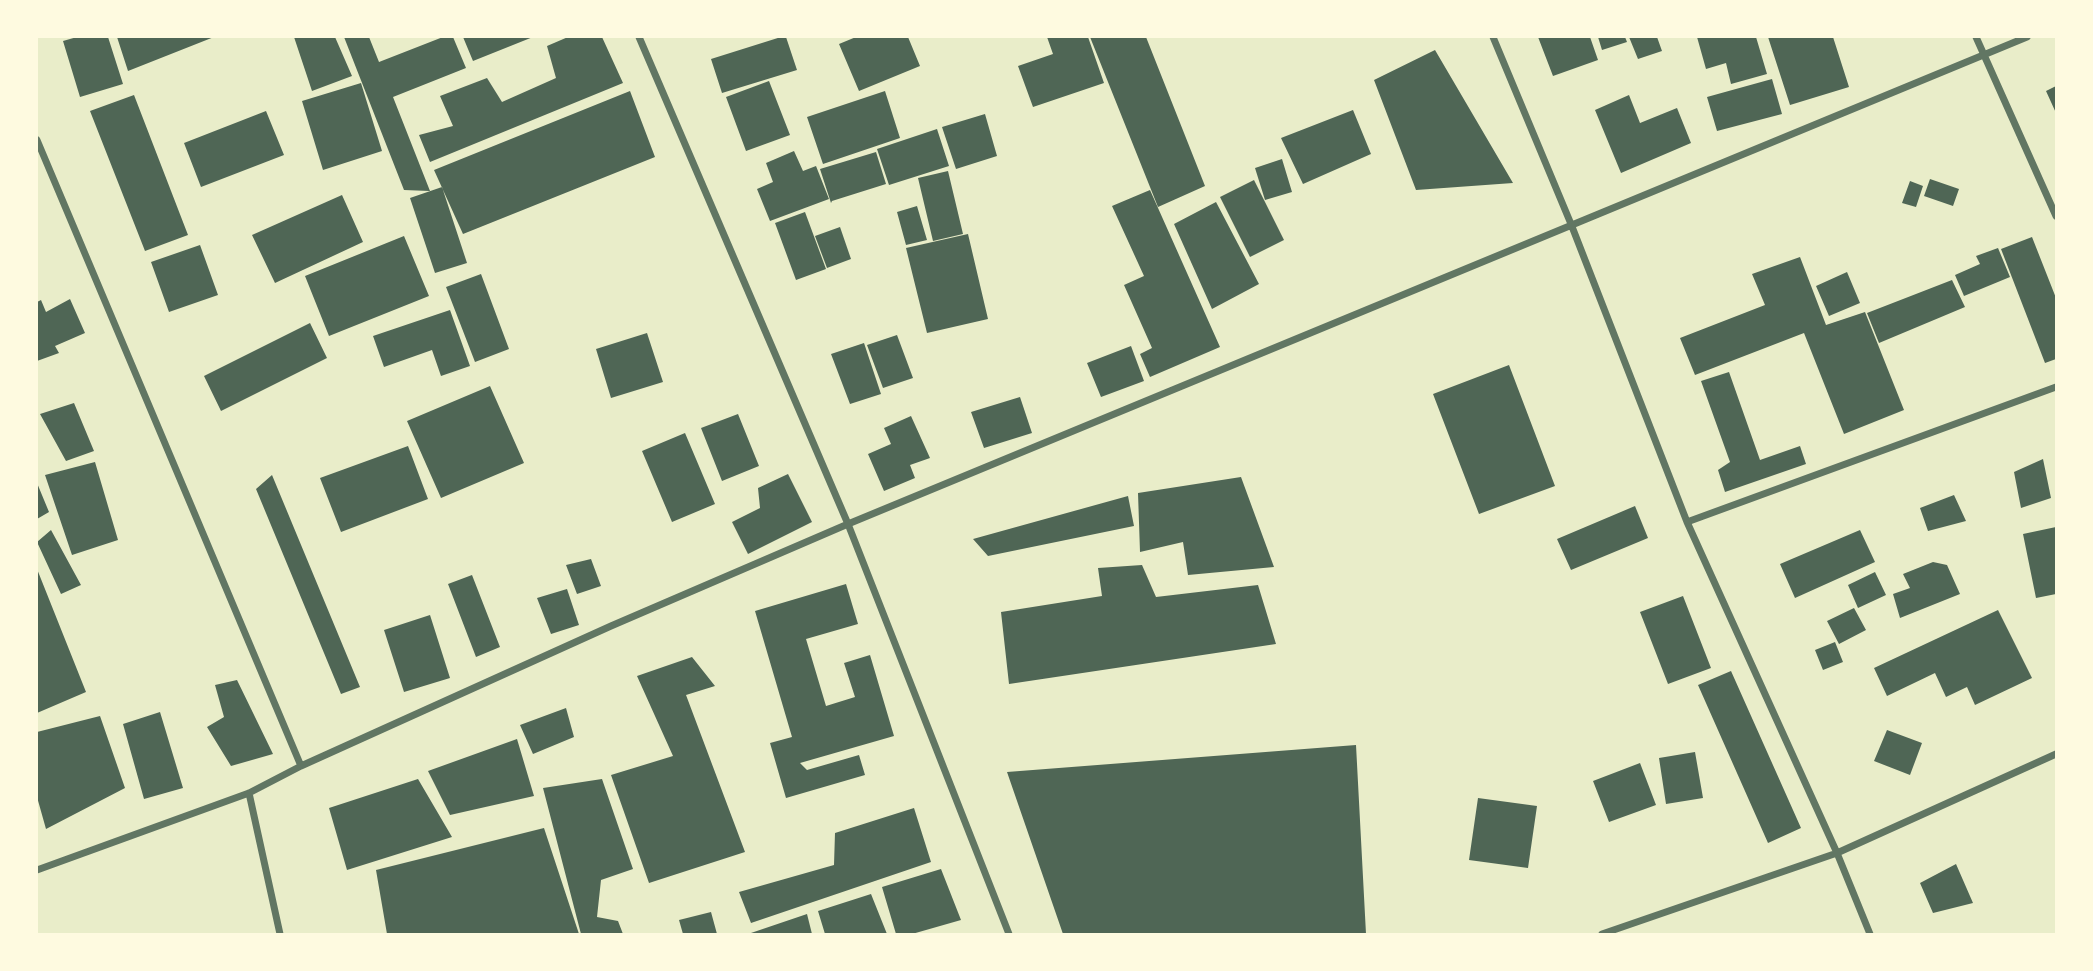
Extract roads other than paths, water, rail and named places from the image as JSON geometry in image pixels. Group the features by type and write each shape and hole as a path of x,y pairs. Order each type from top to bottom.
{"street":[{"path":"639,37 848,524 1009,934"},
{"path":"1493,37 1571,224 1688,522 1837,853 1870,934"},
{"path":"1976,37 2056,216"},
{"path":"37,870 249,793 301,766 611,626 848,524 2027,37"},
{"path":"37,140 301,766"},
{"path":"1688,522 2056,387"},
{"path":"1602,934 1837,853 2056,754"},
{"path":"249,793 280,934"}]}
